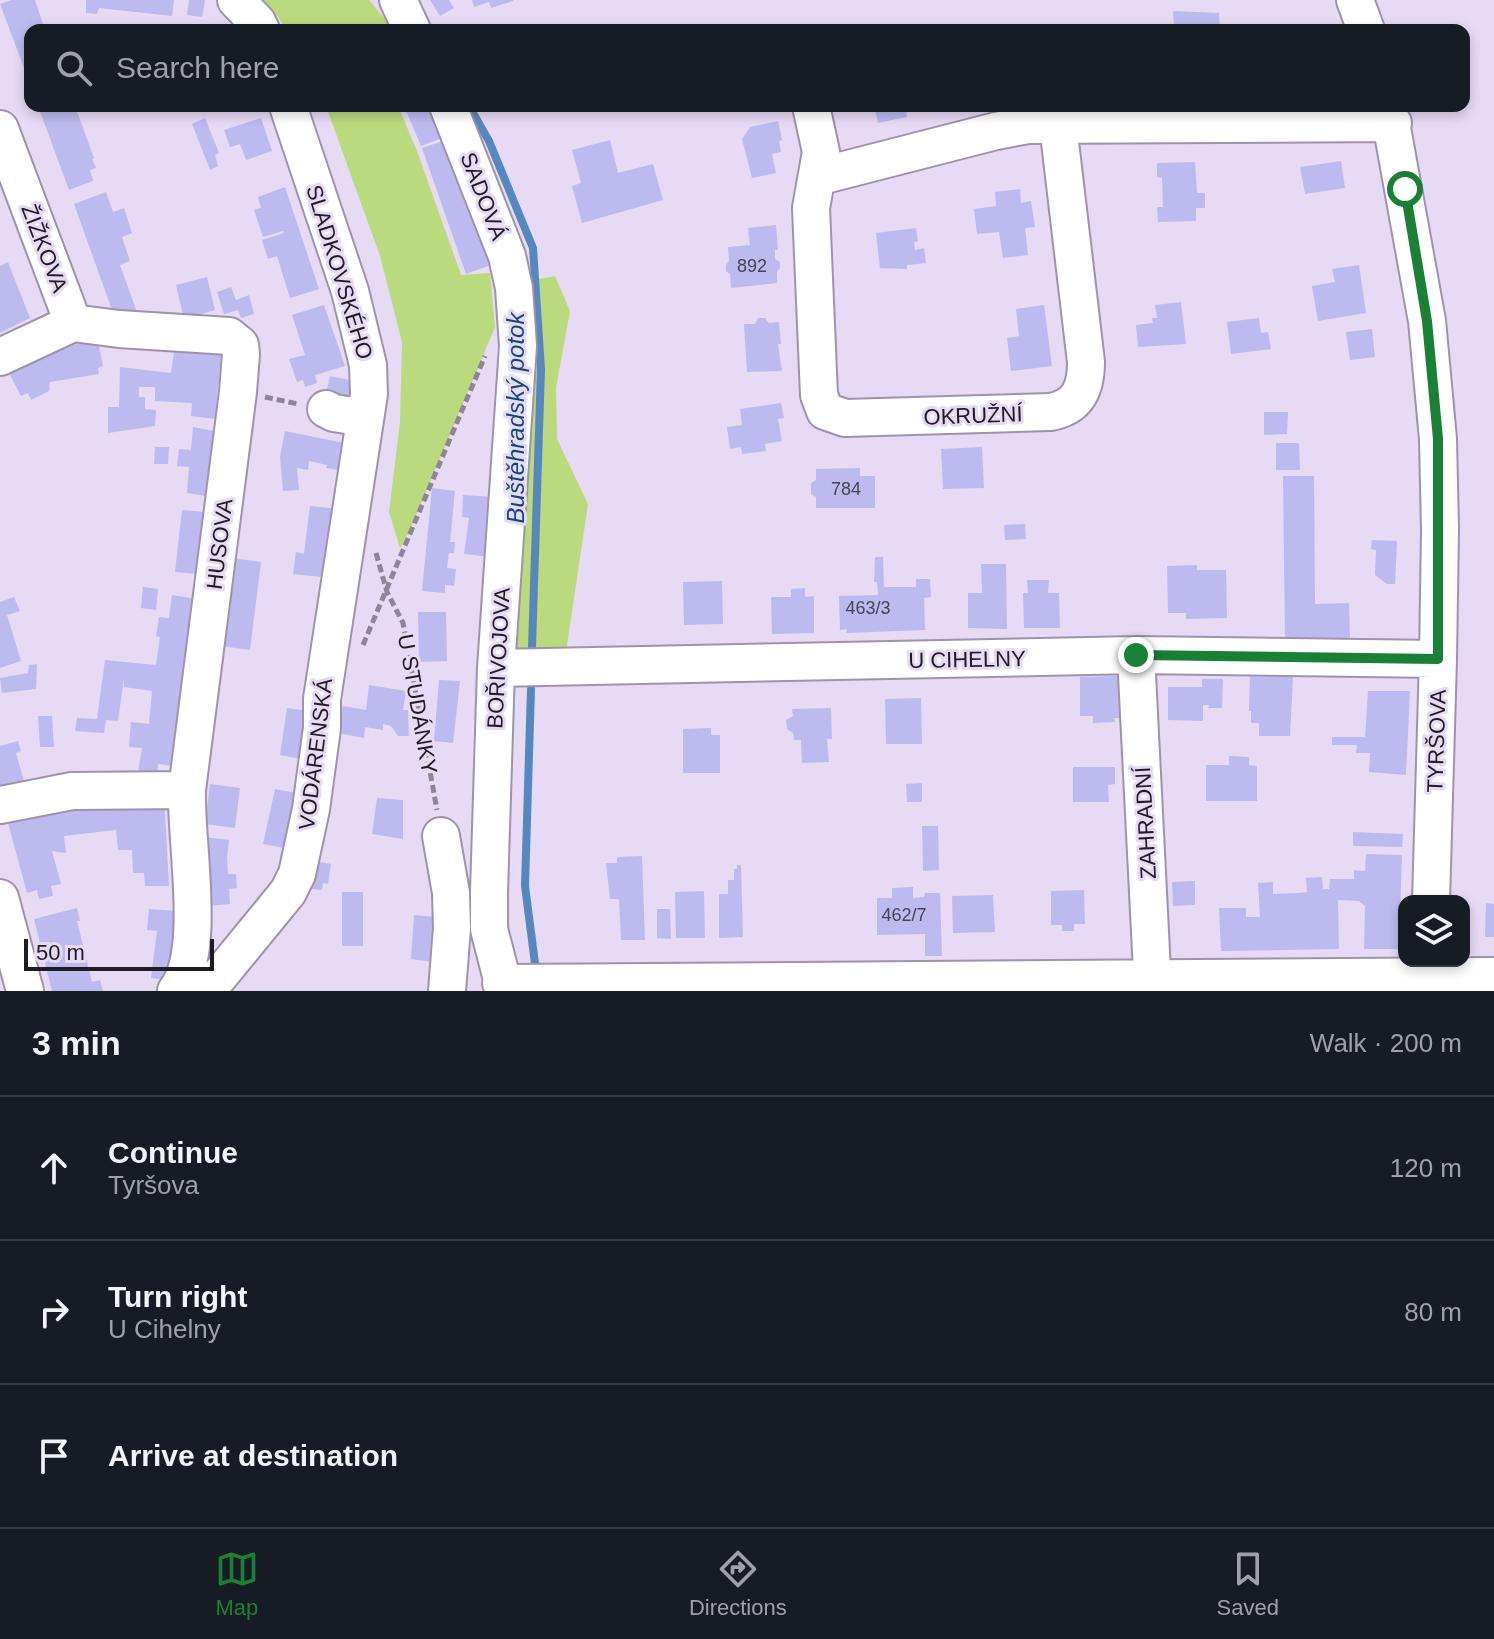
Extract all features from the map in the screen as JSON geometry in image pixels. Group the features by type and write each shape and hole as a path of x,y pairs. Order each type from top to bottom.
{"street":[{"path":"236,0 258,24"},
{"path":"398,0 409,24"},
{"path":"1355,0 1364,24"},
{"name":"SLADKOVSKÉHO","path":"290,112 364,342 369,380 354,488"},
{"name":"SADOVÁ","path":"450,112 507,256 514,288"},
{"name":"OKRUŽNÍ","path":"812,112 821,152 811,208 818,383 825,411 845,418 1060,410 1081,394 1085,384 1086,362 1058,125"},
{"path":"817,177 1015,127 1390,115"},
{"name":"TYRŠOVA","path":"1390,115 1433,373 1440,515 1431,895"},
{"name":"ŽIŽKOVA","path":"0,129 73,323"},
{"name":"BOŘIVOJOVA","path":"503,987 489,929 496,668 518,346 514,288"},
{"path":"0,357 73,323"},
{"name":"HUSOVA","path":"73,323 229,336 236,339 241,354 187,790 194,912 186,972 176,991"},
{"path":"326,409 365,418"},
{"name":"VODÁRENSKÁ","path":"207,991 288,892 297,874 314,794 322,728 322,699 354,488"},
{"name":"U CIHELNY","path":"496,668 1136,655 1438,659"},
{"name":"ZAHRADNÍ","path":"1136,655 1153,984"},
{"path":"0,805 72,791 187,790"},
{"path":"441,836 451,893 452,928 447,991"},
{"path":"0,898 25,991"},
{"path":"452,928 489,929"},
{"path":"503,987 1153,984 1494,976"}],"path":[{"path":"387,592 489,346"},
{"path":"238,392 326,409"},
{"name":"U STUDÁNKY","path":"375,549 387,592 403,623 441,836"}],"green space":[{"path":"258,0 369,0 389,24 283,24"},
{"path":"328,112 401,112 461,275 490,273 495,327 400,548 389,512 400,422 402,342 380,256"},
{"path":"555,276 570,311 556,388 557,439 588,504 566,652 516,653 534,343 529,281"}],"building":[{"path":"12,0 35,0 43,24 24,24 24,68 0,4"},
{"path":"86,0 174,0 172,16 99,8 97,14 86,13"},
{"path":"189,0 205,0 202,17 187,15"},
{"path":"430,0 449,0 454,8 440,16"},
{"path":"472,0 513,1 491,8 489,2 474,7"},
{"path":"1173,11 1219,13 1220,24 1174,24"},
{"path":"40,112 77,112 96,168 90,170 93,181 69,190"},
{"path":"407,112 435,112 445,137 421,146"},
{"path":"875,112 906,112 907,117 878,123"},
{"path":"205,118 219,153 215,155 218,166 210,170 192,124"},
{"path":"261,118 272,151 246,160 240,144 230,147 224,130"},
{"path":"778,121 781,152 772,154 776,173 752,178 742,139 750,127"},
{"path":"446,140 491,265 466,274 422,148"},
{"path":"610,140 618,173 653,164 663,200 582,223 572,186 581,183 572,150"},
{"path":"1341,161 1345,188 1305,194 1300,167"},
{"path":"1195,162 1197,193 1205,193 1205,208 1196,208 1196,221 1158,222 1157,207 1163,207 1162,178 1157,177 1157,163"},
{"path":"285,187 319,289 290,298 277,256 268,259 262,240 284,233 263,237 254,210 261,208 258,197"},
{"path":"1020,189 1021,203 1031,201 1035,227 1025,228 1028,255 1003,258 999,232 977,234 974,209 996,206 995,192"},
{"path":"106,192 113,212 124,208 132,233 122,237 130,261 120,265 139,318 117,324 74,204"},
{"path":"776,225 778,250 775,250 775,259 780,262 777,283 731,288 730,274 726,271 728,247 750,245 748,228"},
{"path":"916,228 918,241 914,242 915,250 924,248 926,263 907,265 907,269 880,268 876,233"},
{"path":"8,262 30,318 0,333 0,266"},
{"path":"1359,265 1366,313 1318,321 1312,286 1335,282 1332,269"},
{"path":"207,277 215,310 184,319 176,285"},
{"path":"231,287 236,300 249,295 254,314 241,318 238,310 224,314 217,292"},
{"path":"1181,302 1186,344 1138,347 1136,325 1153,323 1152,318 1157,318 1155,305"},
{"path":"324,305 345,366 315,375 317,383 305,387 303,380 297,382 289,359 305,355 292,315"},
{"path":"1044,305 1052,366 1011,371 1007,338 1019,336 1016,309"},
{"path":"758,318 765,318 769,323 779,322 782,371 747,372 744,324 755,324"},
{"path":"1259,318 1261,333 1268,332 1271,349 1231,354 1227,322"},
{"path":"1372,329 1375,357 1350,360 1346,332"},
{"path":"98,341 103,366 98,368 99,374 50,382 49,391 31,400 28,393 21,396 7,369 48,349"},
{"path":"174,351 221,355 215,419 191,416 192,403 155,401 155,387 139,387 139,397 145,397 145,409 156,410 155,426 108,433 108,407 119,407 120,367 171,373"},
{"path":"330,376 354,381 352,408 324,403"},
{"path":"781,403 784,418 778,419 782,441 765,444 766,451 742,454 741,447 730,449 727,427 742,425 740,409"},
{"path":"1264,412 1288,412 1287,434 1264,435"},
{"path":"193,427 214,431 207,496 187,493 189,467 177,466 179,449 191,450"},
{"path":"285,431 349,444 345,471 309,461 308,470 297,468 299,490 283,491 280,456"},
{"path":"1276,443 1299,443 1300,470 1276,470"},
{"path":"155,447 169,447 168,464 154,464"},
{"path":"982,447 984,488 943,489 941,449"},
{"path":"860,468 860,476 875,476 875,508 816,508 811,483 816,480 816,469"},
{"path":"1283,476 1314,476 1315,604 1349,603 1350,639 1285,639"},
{"path":"432,488 455,491 450,542 455,542 454,553 449,553 447,568 456,569 454,586 445,585 445,593 422,591"},
{"path":"463,495 494,497 491,557 464,554 469,518 462,517"},
{"path":"310,506 340,509 331,578 293,574 296,552 304,554"},
{"path":"182,510 205,512 198,574 175,572"},
{"path":"1025,524 1026,539 1005,540 1004,525"},
{"path":"1372,540 1397,541 1395,584 1387,584 1375,575 1376,550 1371,549"},
{"path":"875,557 883,557 884,587 916,587 916,579 930,579 931,597 924,598 925,630 846,633 847,629 840,630 839,596 878,595 877,582 874,582"},
{"path":"232,558 261,562 250,650 221,646"},
{"path":"981,564 1006,564 1007,629 968,628 968,593 982,593"},
{"path":"1197,565 1197,570 1226,570 1227,618 1186,619 1186,613 1168,613 1167,566"},
{"path":"1027,580 1049,580 1048,593 1059,593 1060,628 1024,628 1023,593 1028,593"},
{"path":"722,581 723,624 684,625 683,582"},
{"path":"143,587 158,589 156,610 141,608"},
{"path":"805,588 805,597 814,596 814,633 772,634 771,597 791,597 791,589"},
{"path":"172,595 196,599 173,766 158,764 157,774 138,772 142,748 129,747 131,722 149,724 152,691 124,687 124,678 118,721 106,720 104,733 75,731 77,718 97,719 105,660 156,665 159,617 169,618"},
{"path":"14,597 20,611 7,615 21,661 0,668 0,602"},
{"path":"418,612 446,612 447,661 419,662"},
{"path":"37,664 36,689 2,693 0,678 28,673 29,665"},
{"path":"1118,676 1120,718 1114,718 1115,722 1093,723 1093,716 1080,716 1080,677"},
{"path":"1250,676 1293,677 1290,736 1259,736 1259,723 1251,723 1249,711"},
{"path":"1202,679 1223,679 1222,708 1203,705 1203,721 1168,720 1168,687 1202,687"},
{"path":"439,680 460,681 453,743 434,741"},
{"path":"369,685 406,691 403,710 408,710 409,736 398,736 391,726 383,724 383,730 365,727 364,738 338,733 343,706 366,710"},
{"path":"1368,691 1410,691 1406,775 1369,772 1370,753 1356,753 1357,745 1332,745 1332,737 1365,737"},
{"path":"921,698 922,744 886,744 885,699"},
{"path":"287,708 308,711 301,759 280,755"},
{"path":"831,708 832,739 827,739 829,762 802,763 801,740 794,740 793,733 787,729 786,720 793,716 792,709"},
{"path":"38,716 52,716 54,747 40,747"},
{"path":"711,728 711,735 720,735 720,773 683,773 683,729"},
{"path":"18,741 21,751 16,753 26,788 0,790 0,746"},
{"path":"1229,756 1249,757 1249,765 1257,766 1257,801 1206,801 1206,765 1229,765"},
{"path":"1073,767 1115,767 1115,784 1108,785 1109,802 1073,802"},
{"path":"922,783 922,802 907,802 906,784"},
{"path":"210,784 240,788 235,828 205,824"},
{"path":"275,789 296,793 284,848 263,844"},
{"path":"164,795 169,886 145,886 144,873 133,873 132,850 118,850 116,830 64,836 66,853 52,851 61,884 51,886 53,896 39,899 37,890 27,893 5,812"},
{"path":"377,798 403,800 403,839 372,834"},
{"path":"922,826 938,826 939,870 923,871"},
{"path":"1353,832 1403,834 1402,847 1353,846"},
{"path":"205,837 229,840 228,874 236,874 237,888 229,889 230,904 208,906"},
{"path":"1366,854 1402,855 1398,949 1364,949 1365,906 1359,901 1338,900 1339,949 1221,951 1219,908 1246,908 1246,917 1260,917 1258,883 1273,882 1273,894 1307,892 1306,878 1322,877 1323,889 1329,889 1330,879 1354,879 1354,870 1365,871"},
{"path":"642,856 645,940 621,940 619,899 610,899 606,863 617,863 617,857"},
{"path":"309,860 331,864 328,884 323,883 322,890 303,888"},
{"path":"737,865 741,865 743,937 719,938 719,894 728,894 728,880 734,880"},
{"path":"1195,881 1195,905 1173,906 1172,882"},
{"path":"913,887 913,898 924,897 925,893 940,893 942,956 925,956 925,934 877,935 877,898 892,898 892,888"},
{"path":"1084,890 1085,924 1074,924 1074,931 1062,931 1062,925 1051,925 1051,891"},
{"path":"704,891 705,938 676,938 675,892"},
{"path":"342,892 363,892 363,946 342,946"},
{"path":"993,895 995,932 953,933 952,896"},
{"path":"1486,903 1494,904 1494,937 1485,937"},
{"path":"77,908 80,921 77,921 92,982 100,980 103,991 52,991 34,919"},
{"path":"149,909 180,911 172,981 151,978 157,931 147,930"},
{"path":"657,909 670,909 671,939 657,938"},
{"path":"414,915 437,917 433,962 411,959"}],"waterway":[{"name":"Buštěhradský potok","path":"472,112 489,141 533,248 541,369 532,647"},
{"name":"Buštěhradský potok","path":"531,689 525,886 536,971"}],"route":[{"path":"1136,655 1438,659 1438,439 1427,321 1405,189"}]}
